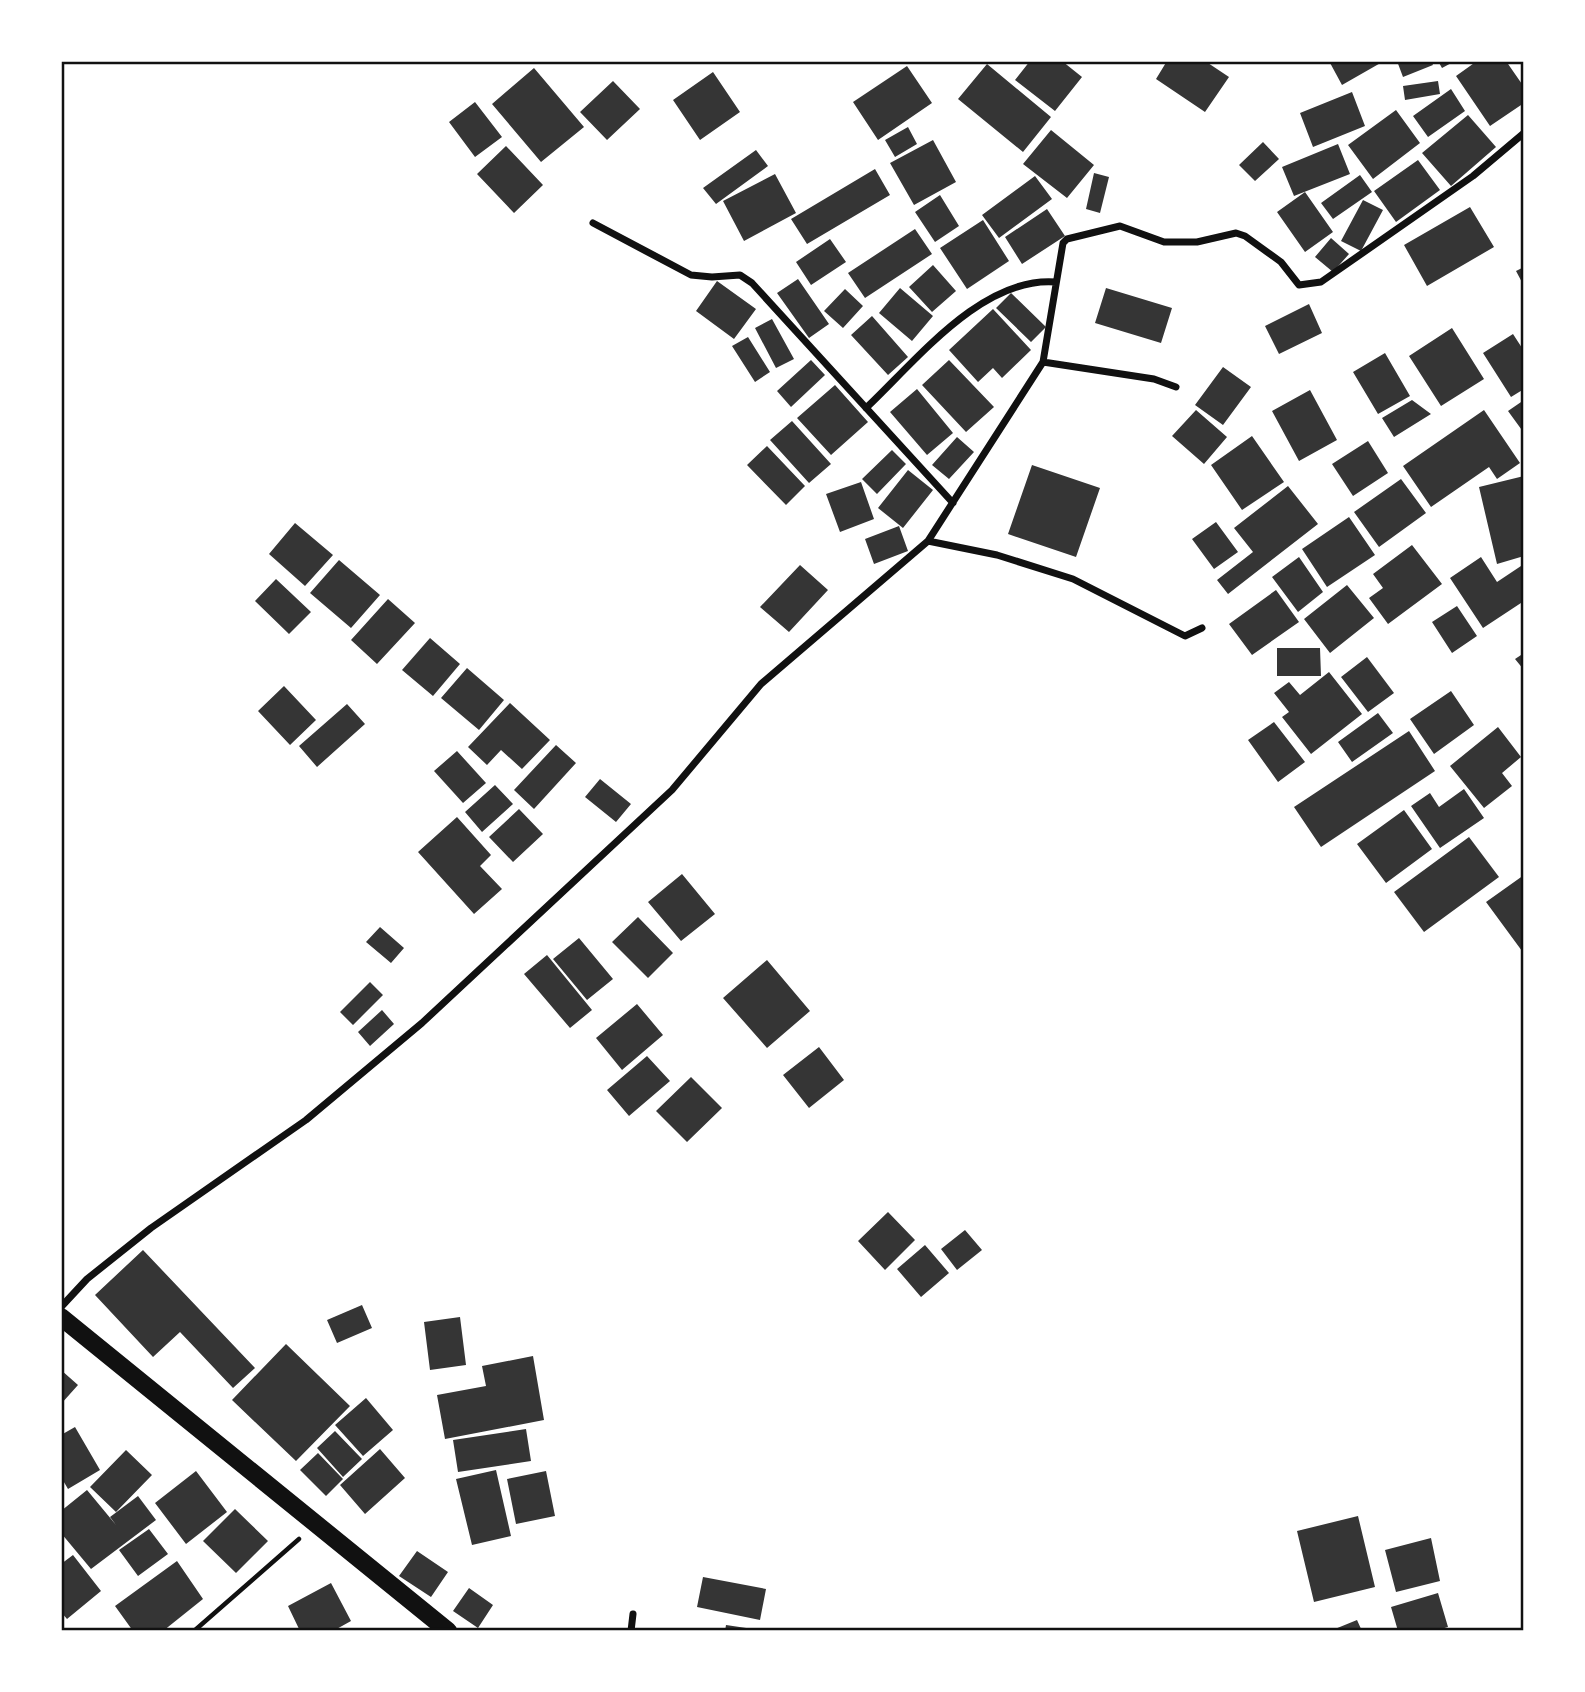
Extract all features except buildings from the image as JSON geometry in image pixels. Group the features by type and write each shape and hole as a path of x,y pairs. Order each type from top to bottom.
{"main road":[{"path":"61,1317 448,1631"}],"street":[{"path":"61,1307 87,1279 151,1228 306,1120 422,1023 672,790 761,684 928,541 1043,362 1063,243 1067,239 1120,226 1164,242 1197,242 1236,233 1245,236 1282,262 1299,285 1321,282 1473,176 1524,133"},
{"path":"593,223 691,275 740,275 752,283 953,503"},
{"path":"866,408 975,306 1010,287 1037,280 1056,282"},
{"path":"1043,362 1154,379 1175,387"},
{"path":"928,541 998,555 1073,579 1185,636 1202,628"},
{"path":"631,1631 633,1614"}],"path":[{"path":"194,1631 315,1525"}]}
